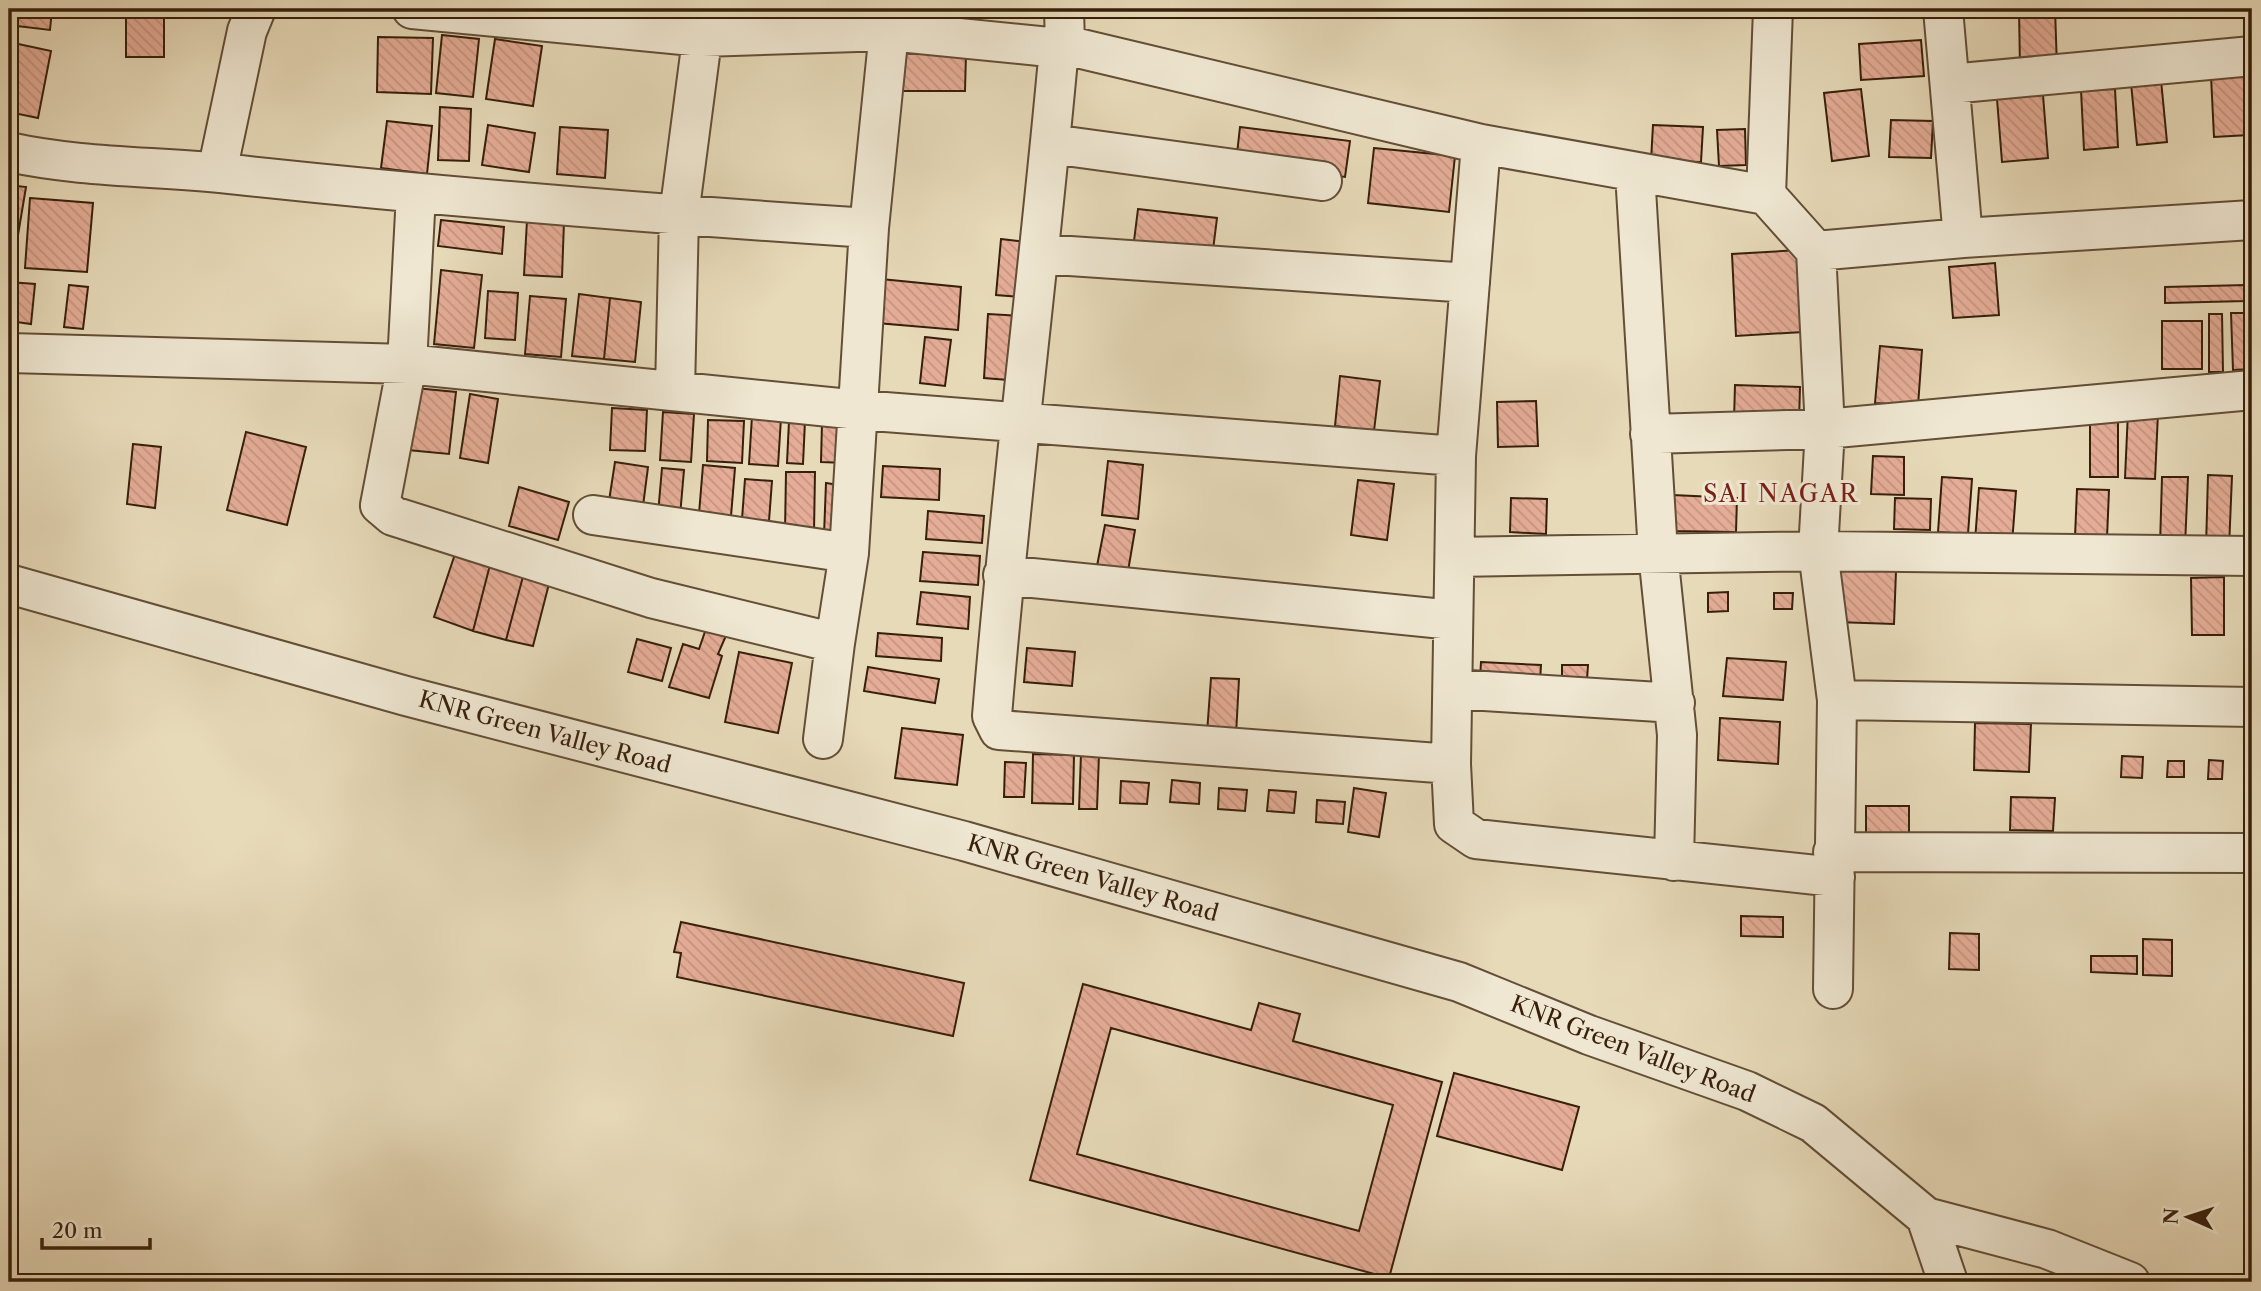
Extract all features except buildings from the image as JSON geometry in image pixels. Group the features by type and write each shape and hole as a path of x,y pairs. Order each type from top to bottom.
{"street":[{"path":"217,172 247,31 256,9"},
{"path":"412,9 889,32 1063,34 1481,144 1766,195 1816,251 1825,429 1818,551 1838,700 1833,989"},
{"path":"1766,195 1773,9"},
{"path":"1943,9 1963,238"},
{"path":"675,391 679,215 704,23"},
{"path":"823,738 849,553 869,228 889,32"},
{"path":"1063,34 1003,575 992,716 999,730 1451,764"},
{"path":"1950,84 2252,56"},
{"path":"1481,144 1457,456 1451,764 1454,824 1476,839 1674,861 1834,864 2252,853"},
{"path":"1051,145 1322,181"},
{"path":"9,152 45,160 217,172 416,194 869,228"},
{"path":"1634,173 1658,553 1675,704 1674,861"},
{"path":"416,194 407,364 380,505 393,516 651,598 835,643"},
{"path":"1816,251 1963,238 2252,220"},
{"path":"1040,254 1470,283"},
{"path":"9,353 407,364 859,410 1457,456"},
{"path":"1650,433 1825,429 2252,390"},
{"path":"593,515 849,553"},
{"path":"1455,557 1818,551 2252,556"},
{"path":"1003,575 1453,620"},
{"name":"KNR Green Valley Road","path":"9,584 406,696 964,841 1459,982 1589,1035 1746,1091 1813,1123 1874,1171 1926,1217 2046,1249 2130,1282"},
{"path":"1453,690 1675,704"},
{"path":"1838,700 2252,707"},
{"path":"1926,1217 1948,1282"}],"district":[{"name":"SAI NAGAR","path":"1781,494"}]}
